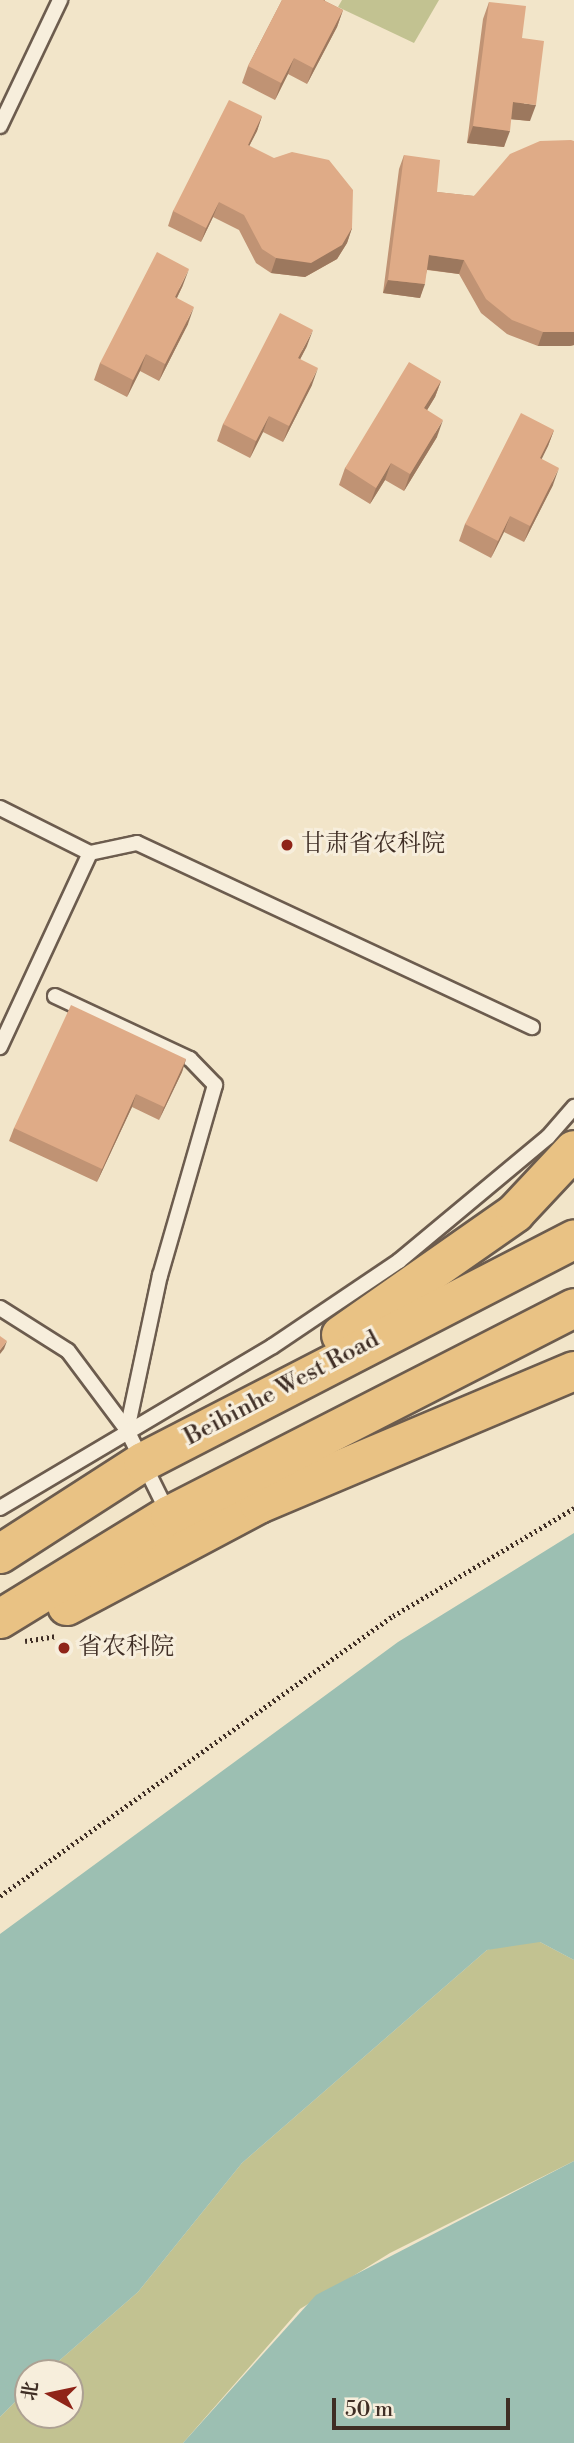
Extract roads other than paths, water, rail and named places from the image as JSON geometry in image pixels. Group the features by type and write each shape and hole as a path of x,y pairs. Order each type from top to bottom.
{"main road":[{"path":"216,1424 515,1213 574,1150"},
{"name":"Beibinhe West Road","path":"0,1554 135,1446 216,1424 574,1240"},
{"path":"4,1635 170,1515 574,1308"},
{"path":"4,1635 259,1504 574,1371"}],"lane":[{"path":"0,126 60,0"},
{"path":"0,808 90,853 137,843 532,1027"},
{"path":"0,1047 90,853"},
{"path":"55,996 190,1059 215,1084 160,1275 135,1446"},
{"path":"0,1507 135,1446 274,1346 399,1261 548,1137 574,1107"},
{"path":"0,1308 68,1351 135,1446 170,1515"}],"place":[{"name":"甘肃省农科院","path":"287,845"},
{"name":"省农科院","path":"64,1648"}]}
